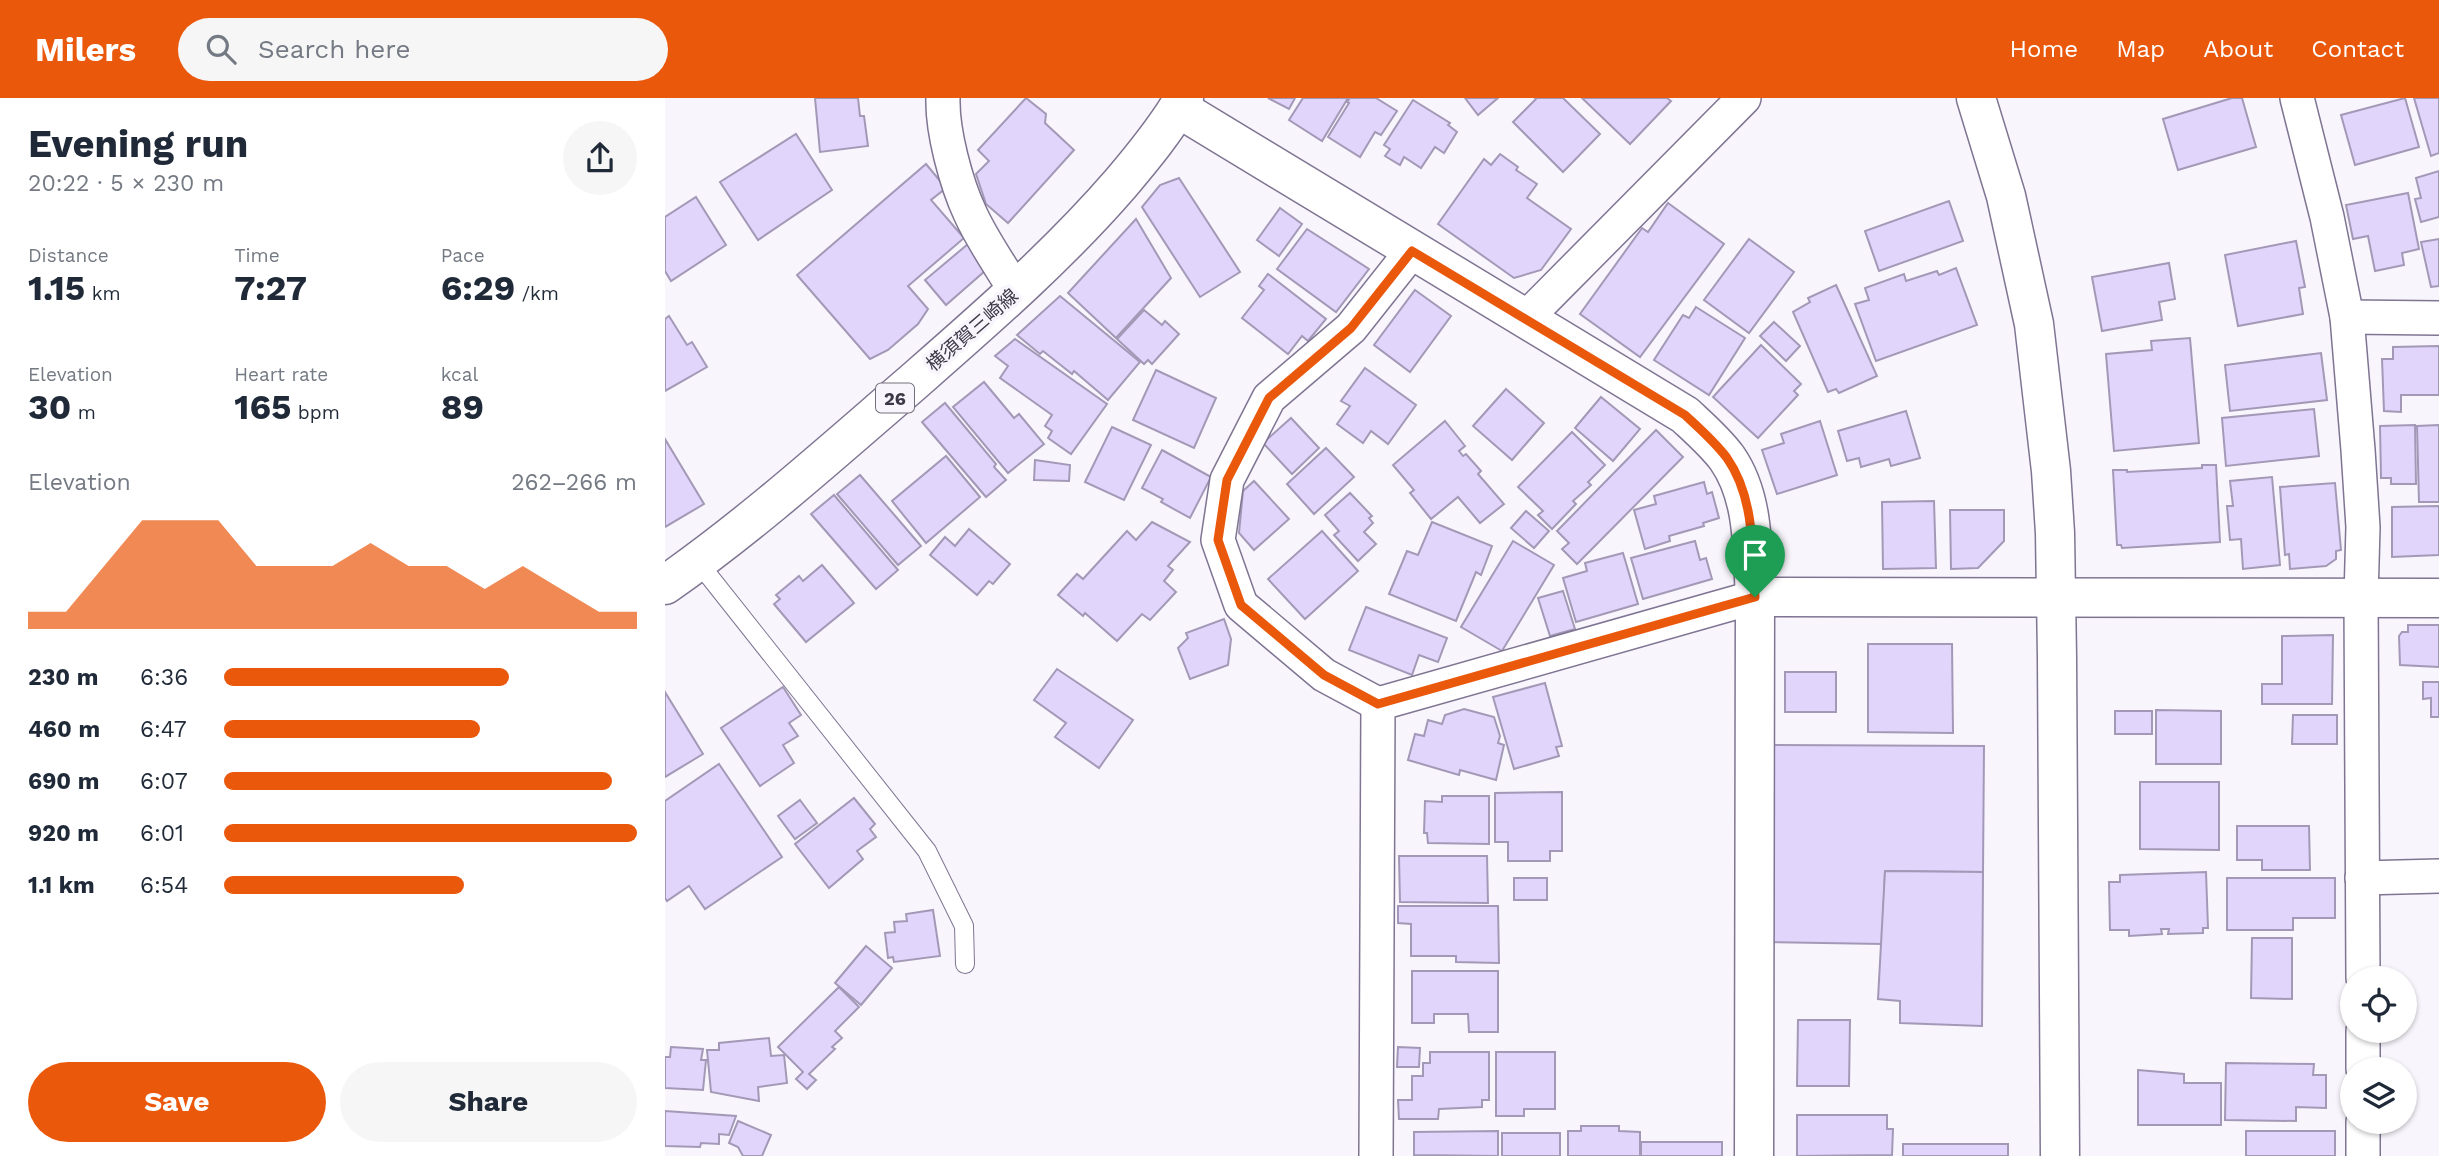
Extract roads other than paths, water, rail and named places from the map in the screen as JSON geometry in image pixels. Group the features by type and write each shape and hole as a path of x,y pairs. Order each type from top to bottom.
{"street":[{"path":"943,98 953,160 970,213 1016,292"},
{"path":"1525,319 1744,98"},
{"path":"1976,98 2006,196 2035,324 2051,471 2056,597 2060,1156"},
{"path":"2297,98 2327,218 2347,317 2363,527 2363,966"},
{"path":"1181,103 1412,251 1685,415 1729,460 1743,492 1750,520 1755,597 1754,1156"},
{"name":"横須賀三崎線","path":"665,585 698,562 863,425 1016,292 1111,195 1181,103"},
{"path":"1412,251 1351,328 1269,398 1227,480 1218,540 1241,605 1324,675 1378,704 1755,597 2439,598"},
{"path":"2347,317 2439,318"},
{"path":"1376,1156 1378,704"},
{"path":"2362,878 2439,876"},
{"path":"2363,1134 2363,1156"}],"lane":[{"path":"698,562 927,851 964,926 965,964"}]}
